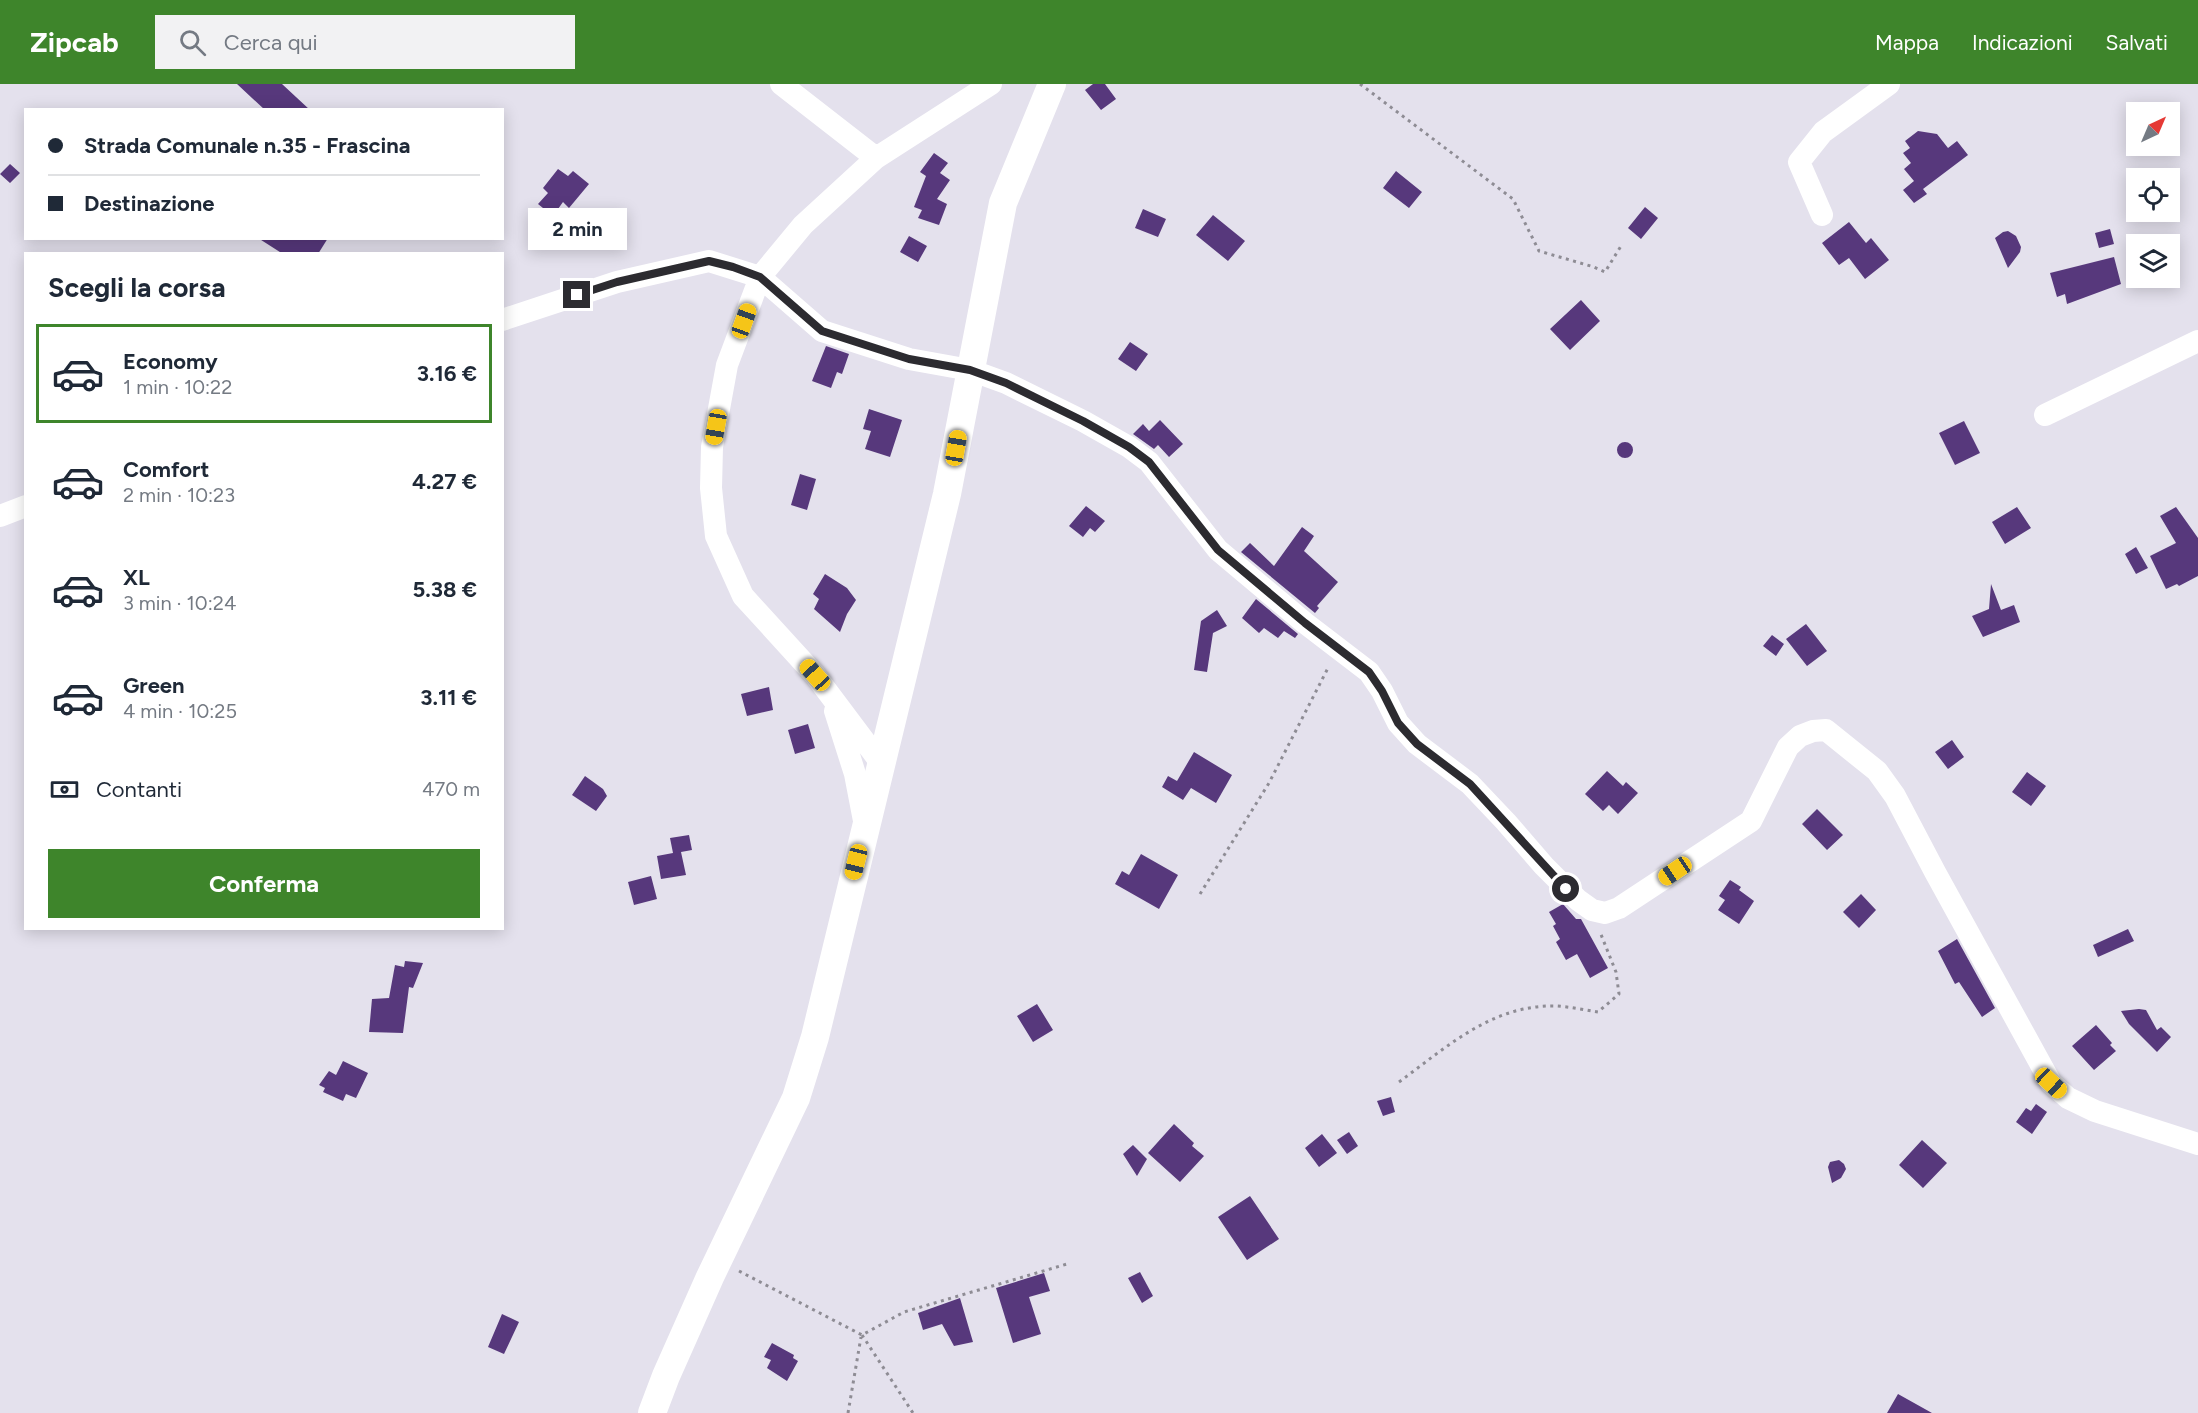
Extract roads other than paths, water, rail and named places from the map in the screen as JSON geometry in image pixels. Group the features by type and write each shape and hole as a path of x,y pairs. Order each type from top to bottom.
{"main road":[{"path":"652,1413 666,1376 718,1261 796,1098 815,1037 947,494 1003,203 1052,84"}],"street":[{"path":"781,84 876,158"},
{"path":"881,763 815,675 743,596 716,536 711,488 712,447 727,365 760,277 803,225 876,158 991,84"},
{"path":"1822,215 1798,162 1823,132 1889,84"},
{"path":"504,319 617,282 709,261 760,277 822,331 909,359 970,370 1006,383 1083,421 1129,447 1149,462 1218,550 1369,672 1382,691 1398,723 1417,744 1470,784 1544,866 1578,900 1592,910 1605,913 1619,908 1751,821 1788,747 1800,736 1826,730 1876,771 1895,796 2051,1083 2068,1098 2095,1111 2198,1144"},
{"path":"2046,415 2198,341"},
{"path":"0,516 24,507"},
{"path":"815,675 837,716 855,774 865,826"}]}
